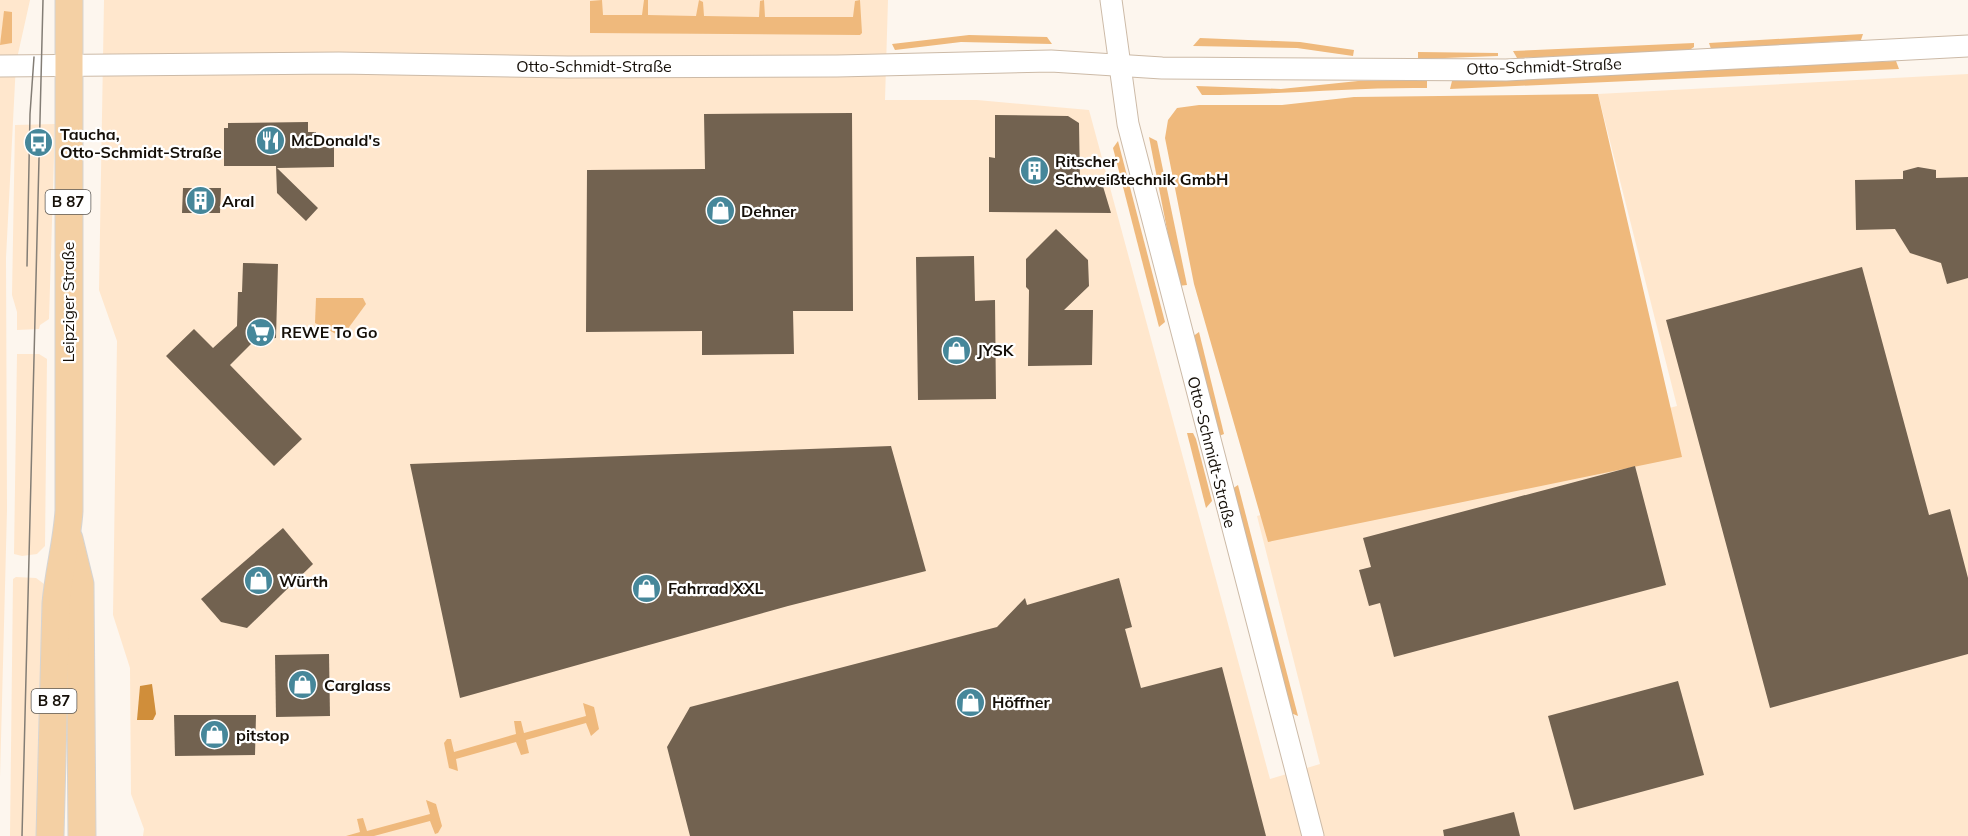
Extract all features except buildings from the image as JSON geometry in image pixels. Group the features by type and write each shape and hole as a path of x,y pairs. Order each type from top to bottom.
{"main road":[{"name":"Leipziger Straße","path":"69,0 68,532 80,584 82,836"},
{"name":"Leipziger Straße","path":"50,836 56,603 59,567 68,532"}],"street":[{"path":"1111,0 1120,65"},
{"name":"Otto-Schmidt-Straße","path":"0,66 350,63 825,66 1028,61 1120,65 1506,70 1968,46"},
{"name":"Otto-Schmidt-Straße","path":"1120,65 1131,135 1312,836"}],"shaded area":[{"path":"0,0 30,0 16,63 6,258 7,510 0,778"},
{"path":"104,0 888,0 885,100 977,100 1089,110 1270,779 1320,764 1257,516 1677,406 1598,94 1968,74 1968,836 143,836 144,829 131,794 130,668 113,615 117,341 99,290"},
{"path":"602,0 603,15 642,15 644,0 648,0 648,15 696,16 699,0 703,2 704,16 759,17 760,1 764,0 765,17 853,17 855,1 860,0 862,33 860,35 590,33 590,1"},
{"path":"4,11 12,12 12,43 0,45"},
{"path":"1863,34 1861,40 1711,49 1709,43"},
{"path":"969,35 1047,37 1052,44 961,42 895,50 892,44"},
{"path":"1200,38 1300,42 1354,50 1353,56 1297,48 1193,46"},
{"path":"1694,43 1694,47 1688,51 1517,58 1513,51"},
{"path":"1418,52 1498,53 1498,56 1418,59"},
{"path":"1896,61 1899,69 1450,89 1452,81"},
{"path":"1427,80 1427,88 1230,95 1202,95 1196,86 1281,89 1358,81"},
{"path":"1598,94 1682,457 1268,542 1194,284 1165,138 1168,120 1177,108 1199,105 1282,105 1354,97"},
{"path":"55,124 49,319 40,325 39,329 17,330 17,312 12,295 15,125"},
{"path":"1149,137 1157,141 1187,285 1178,286"},
{"path":"1118,141 1165,322 1159,327 1113,148"},
{"path":"316,298 363,298 366,304 347,330 336,334 315,323"},
{"path":"1199,332 1224,434 1219,436 1192,337"},
{"path":"17,354 39,354 47,359 45,546 37,554 22,556 14,554"},
{"path":"1187,433 1193,433 1196,439 1212,501 1206,508"},
{"path":"1238,485 1298,716 1291,713 1232,489"},
{"path":"16,577 36,578 44,584 39,836 10,836 13,579"},
{"path":"152,684 156,714 153,720 137,720 140,686"},
{"path":"583,703 594,707 599,729 591,736 586,723 526,740 529,753 521,755 516,742 456,759 458,771 449,768 444,743 447,739 451,739 454,752 516,734 514,721 521,721 524,733 586,716"},
{"path":"426,800 436,804 442,826 438,833 435,834 430,821 374,836 346,836 360,832 357,819 363,818 367,831 430,814"}],"tram line":[{"path":"22,836 43,0"},
{"path":"27,266 30,114 34,57"}],"place":[{"name":"McDonald's","path":"270,140"},
{"name":"Taucha, Otto-Schmidt-Straße","path":"39,143"},
{"name":"Ritscher Schweißtechnik GmbH","path":"1034,170"},
{"name":"Aral","path":"201,201"},
{"name":"Dehner","path":"720,211"},
{"name":"REWE To Go","path":"260,332"},
{"name":"JYSK","path":"956,350"},
{"name":"Würth","path":"258,581"},
{"name":"Fahrrad XXL","path":"647,588"},
{"name":"Carglass","path":"303,685"},
{"name":"Höffner","path":"971,702"},
{"name":"pitstop","path":"215,735"}]}
